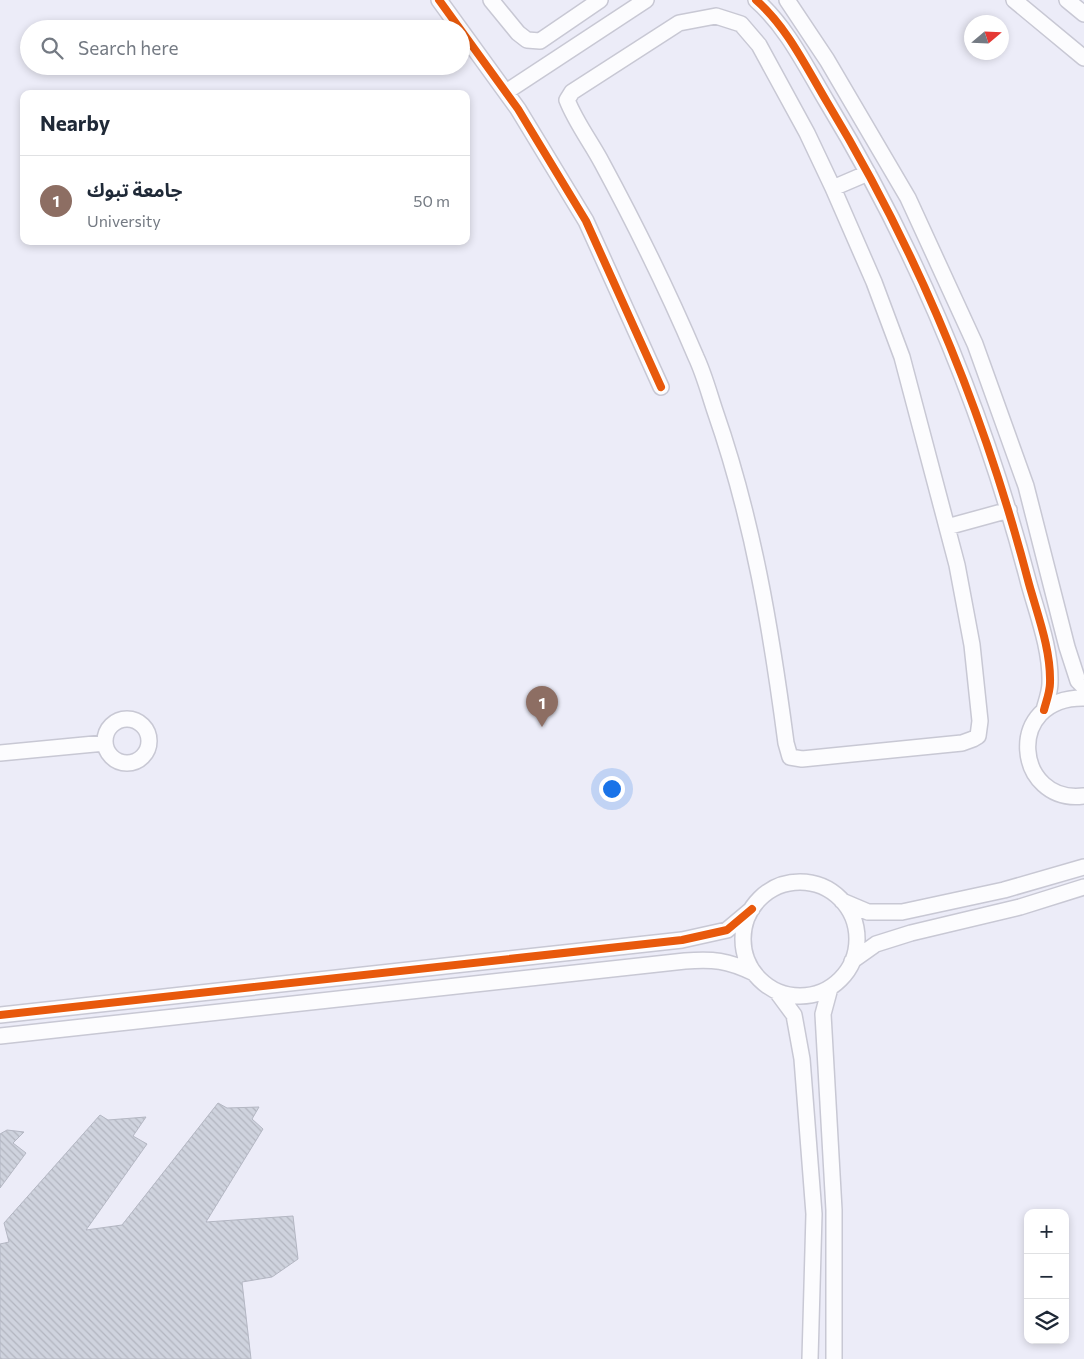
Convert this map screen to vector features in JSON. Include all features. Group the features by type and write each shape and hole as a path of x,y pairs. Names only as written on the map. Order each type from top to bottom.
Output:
{"street":[{"path":"439,0 454,20"},
{"path":"491,0 518,33 527,40 540,41 600,0"},
{"path":"506,92 646,0"},
{"path":"756,0 778,21 856,149 909,250 958,362 1009,510 1047,651 1050,684 1044,710"},
{"path":"788,0 827,60 908,198 975,344 1026,486 1067,647 1078,681 1084,687"},
{"path":"1014,0 1084,58"},
{"path":"1067,0 1084,14"},
{"path":"716,16 733,21 741,24 759,45 807,133 833,188 874,282 902,357 956,565 972,645 980,721 978,736 973,740 962,743 802,759 790,757 786,743 774,654 754,546 727,444 697,359 657,269 602,162 567,100 572,92 679,23 716,16"},
{"path":"470,43 506,92 586,221 662,386"},
{"path":"833,188 868,173"},
{"path":"947,527 1009,510"},
{"path":"1084,698 1070,698 1056,702 1044,710 1033,723 1028,739 1028,756 1033,772 1044,785 1058,794 1075,797 1084,796"},
{"path":"0,752 105,743"},
{"path":"842,902 868,912 902,912 1004,890 1084,867"},
{"path":"0,1015 682,940 727,930 752,909 763,896 778,886 795,882 812,884 829,890 842,902 851,915 856,930 856,946 852,961 843,976 830,988 813,995 795,996 777,992 764,984 754,973 746,958 743,941 745,924 752,909"},
{"path":"852,961 876,944 911,933 1020,907 1084,887"},
{"path":"0,1036 685,961 712,959 739,966 754,973"},
{"path":"830,988 823,1014 834,1210 834,1359"},
{"path":"777,992 794,1015 802,1059 814,1214 810,1359"}],"building":[{"path":"218,1103 227,1108 259,1107 252,1119 263,1129 206,1222 293,1216 298,1259 272,1277 242,1282 251,1359 0,1359 0,1244 9,1242 4,1223 100,1115 108,1120 146,1117 133,1136 147,1144 86,1230 122,1225"},
{"path":"7,1130 24,1132 13,1143 26,1153 0,1188 0,1134"}],"cycle path":[{"path":"439,0 453,20"},
{"path":"756,0 787,35 860,159 891,217 946,336 992,458 1043,633 1050,671 1049,693 1044,710"},
{"path":"470,43 518,109 586,221 661,387"},
{"path":"0,1015 682,940 727,930 752,909"}],"place":[{"name":"جامعة تبوك","path":"542,727"}]}
